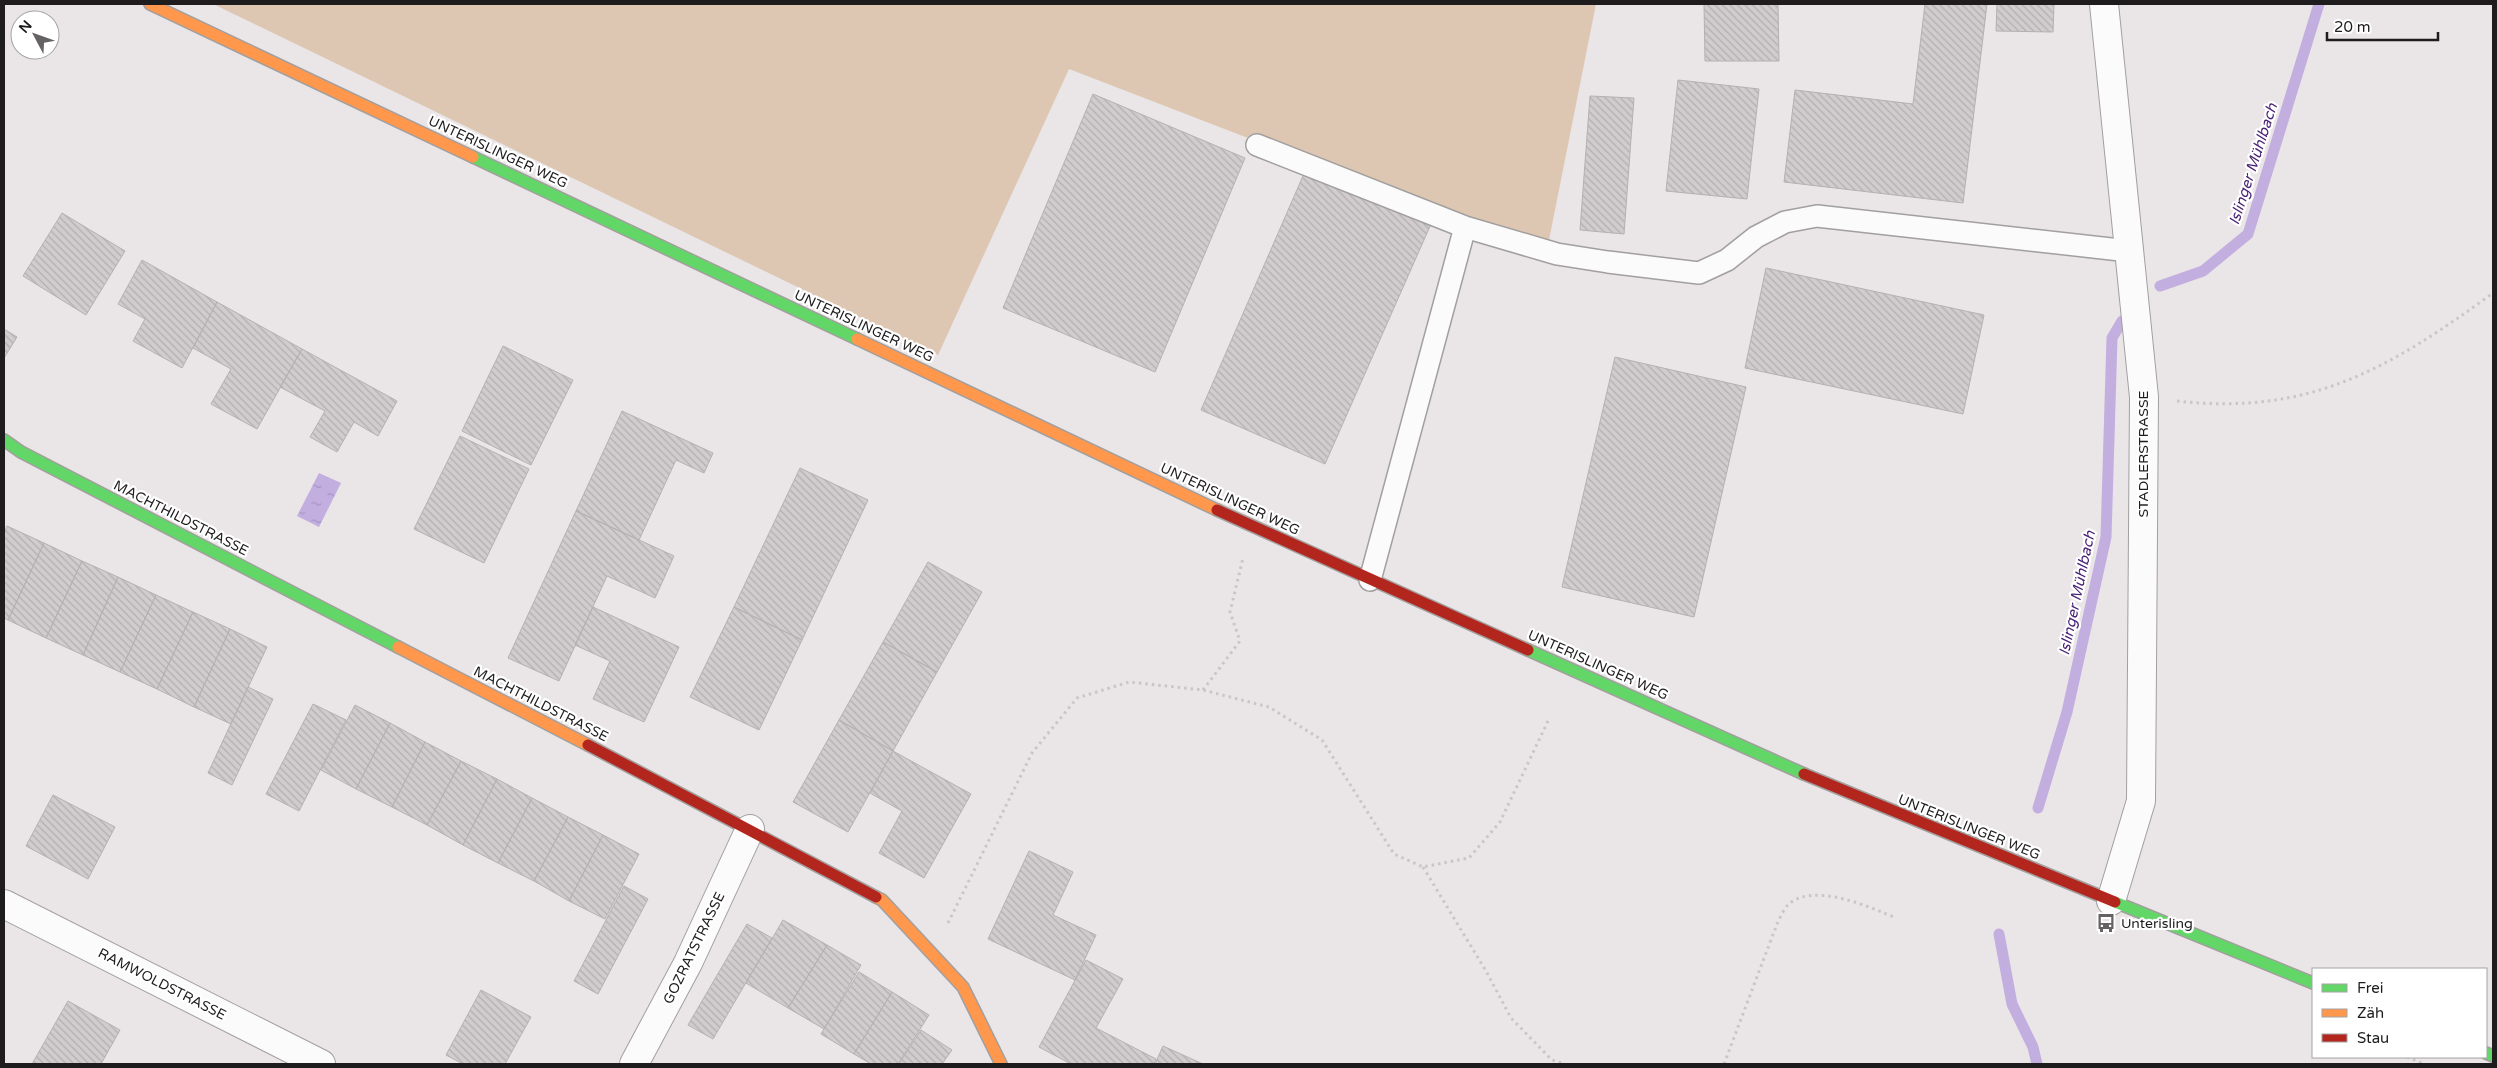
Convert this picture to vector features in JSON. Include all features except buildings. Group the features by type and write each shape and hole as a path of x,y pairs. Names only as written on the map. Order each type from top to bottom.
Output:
{"street":[{"name":"UNTERISLINGER WEG","path":"150,4 1251,526 1370,580 1822,782 2312,983"},
{"name":"STADLERSTRASSE","path":"2104,4 2144,397 2141,801 2111,901"},
{"name":"MACHTHILDSTRASSE","path":"4,440 30,457 750,829 882,900 963,986 1002,1064"},
{"name":"GOZRATSTRASSE","path":"634,1064 688,963 750,829"},
{"name":"RAMWOLDSTRASSE","path":"4,904 321,1064"}],"lane":[{"path":"1257,145 1465,227 1557,254 1699,273 1727,260 1756,237 1785,222 1817,216 2130,251"},
{"path":"1370,580 1465,227"}],"path":[{"path":"2144,397 2213,405 2258,403 2304,396 2350,380 2424,342 2493,293"},
{"path":"1202,690 1240,641 1230,612 1251,526"},
{"path":"932,954 1032,753 1077,698 1129,682 1202,690 1268,707 1322,740 1394,854 1423,867 1486,971 1511,1018 1552,1060 1565,1064"},
{"path":"1423,867 1469,858 1500,822 1548,721"},
{"path":"1724,1064 1777,924 1789,904 1809,895 1854,901 1896,918"},
{"path":"2409,1058 2424,1064"}],"shaded area":[{"path":"213,4 1596,4 1548,245 1297,157 1069,69 938,355"}],"water":[{"path":"319,473 341,483 319,527 297,516"}],"waterway":[{"name":"Islinger Mühlbach","path":"2160,286 2203,271 2248,234 2319,4"},
{"name":"Islinger Mühlbach","path":"2038,808 2067,712 2106,537 2112,338 2122,321"},
{"name":"Islinger Mühlbach","path":"1999,934 2012,1004 2033,1047 2037,1064"}],"traffic: fast":[{"path":"473,157 857,339"},
{"path":"4,440 21,452 398,647"},
{"path":"1528,650 1804,774"},
{"path":"2115,902 2312,983"},
{"path":"2487,1053 2493,1056"}],"traffic: slow":[{"path":"150,4 473,157"},
{"path":"857,339 1217,510"},
{"path":"398,647 588,745"},
{"path":"876,897 882,900 963,987 1001,1064"}],"traffic: jam":[{"path":"1217,510 1528,650"},
{"path":"588,745 876,897"},
{"path":"1804,774 2115,902"}],"place":[{"name":"Unterisling","path":"2106,923"}]}
